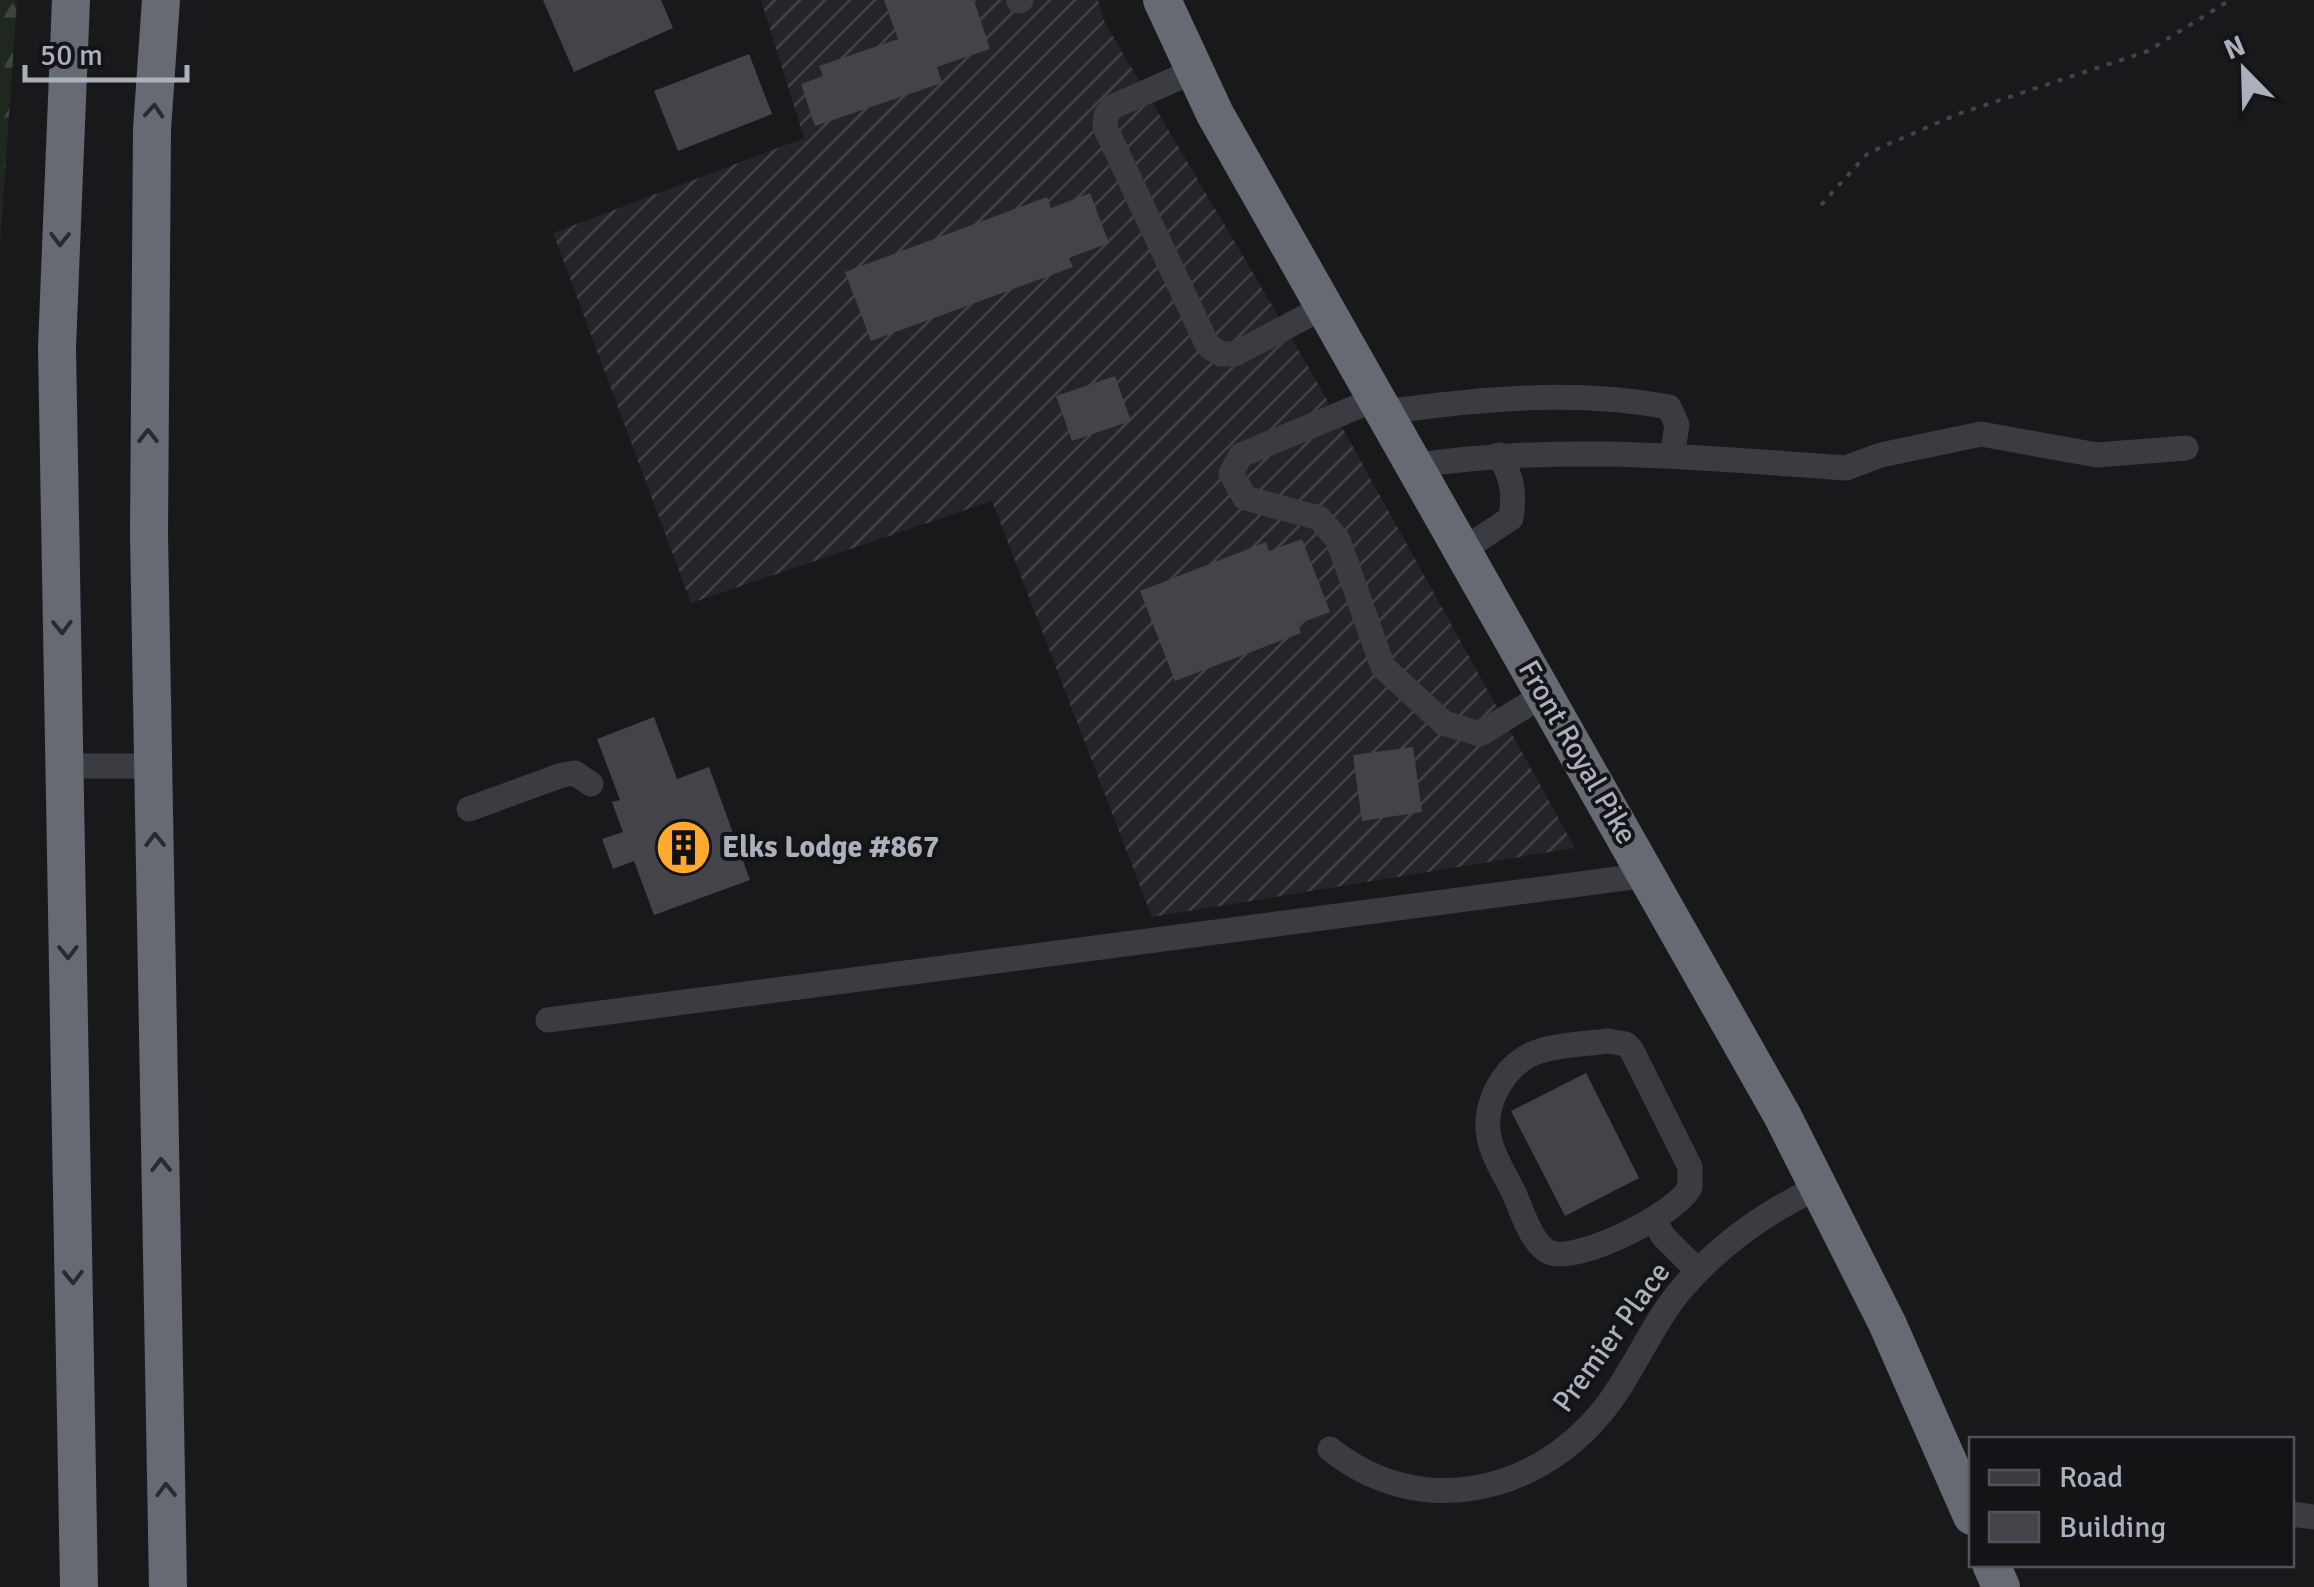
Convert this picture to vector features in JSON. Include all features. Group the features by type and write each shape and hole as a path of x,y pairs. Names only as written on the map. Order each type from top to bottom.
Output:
{"highway":[{"path":"71,0 58,348 79,1587"},
{"path":"161,0 148,330 168,1587"},
{"name":"Front Royal Pike","path":"1162,0 1194,70 1324,307 1648,875 1820,1186 1887,1323 1969,1508"}],"street":[{"path":"1194,70 1112,107 1106,115 1105,127 1208,346 1221,354 1235,354 1324,307"},
{"path":"1545,694 1480,734 1444,723 1383,666 1338,540 1319,518 1245,498 1230,473 1241,456 1380,405 1456,402 1623,398 1669,407 1677,425 1672,456"},
{"path":"1414,466 1498,454 1589,451 1846,468 1881,455 1981,434 2097,455 2186,448"},
{"path":"1463,550 1511,518 1510,474 1498,454"},
{"path":"64,766 154,766"},
{"path":"469,809 562,775 575,773 591,784"},
{"path":"548,1020 1648,875"},
{"path":"1608,1041 1626,1044 1632,1051 1692,1176 1686,1195 1654,1219 1576,1254 1559,1255 1541,1246 1495,1156 1488,1131 1497,1090 1520,1060 1540,1051 1608,1041"},
{"name":"Premier Place","path":"1330,1449 1381,1480 1441,1493 1502,1483 1533,1470 1577,1440 1602,1412 1661,1317 1698,1271 1749,1225 1820,1186"},
{"path":"1654,1219 1663,1236 1698,1271"}],"path":[{"path":"1821,205 1868,154 1958,114 2148,51 2230,0"}],"shaded area":[{"path":"761,0 1098,0 1104,21 1312,373 1575,848 1152,917 992,501 691,603 553,233 804,138"}],"green space":[{"path":"0,0 17,0 0,243"}],"building":[{"path":"543,0 661,0 673,28 574,72"},
{"path":"884,0 974,0 990,49 937,67 942,83 815,126 801,84 823,76 819,66 898,39"},
{"path":"749,54 772,114 678,151 654,91"},
{"path":"1090,193 1109,243 1069,258 1073,267 871,341 845,272 1047,197 1051,208"},
{"path":"1115,376 1131,421 1072,441 1056,396"},
{"path":"1302,539 1330,612 1298,624 1301,633 1175,681 1140,591 1266,542 1269,551"},
{"name":"Elks Lodge #867","path":"654,717 677,779 709,767 750,880 654,915 634,861 613,869 602,839 623,832 612,802 620,800 597,739"},
{"path":"1413,747 1422,812 1362,821 1353,755"},
{"path":"1586,1073 1639,1178 1565,1216 1511,1111"}],"place":[{"name":"Elks Lodge #867","path":"683,847"}]}
